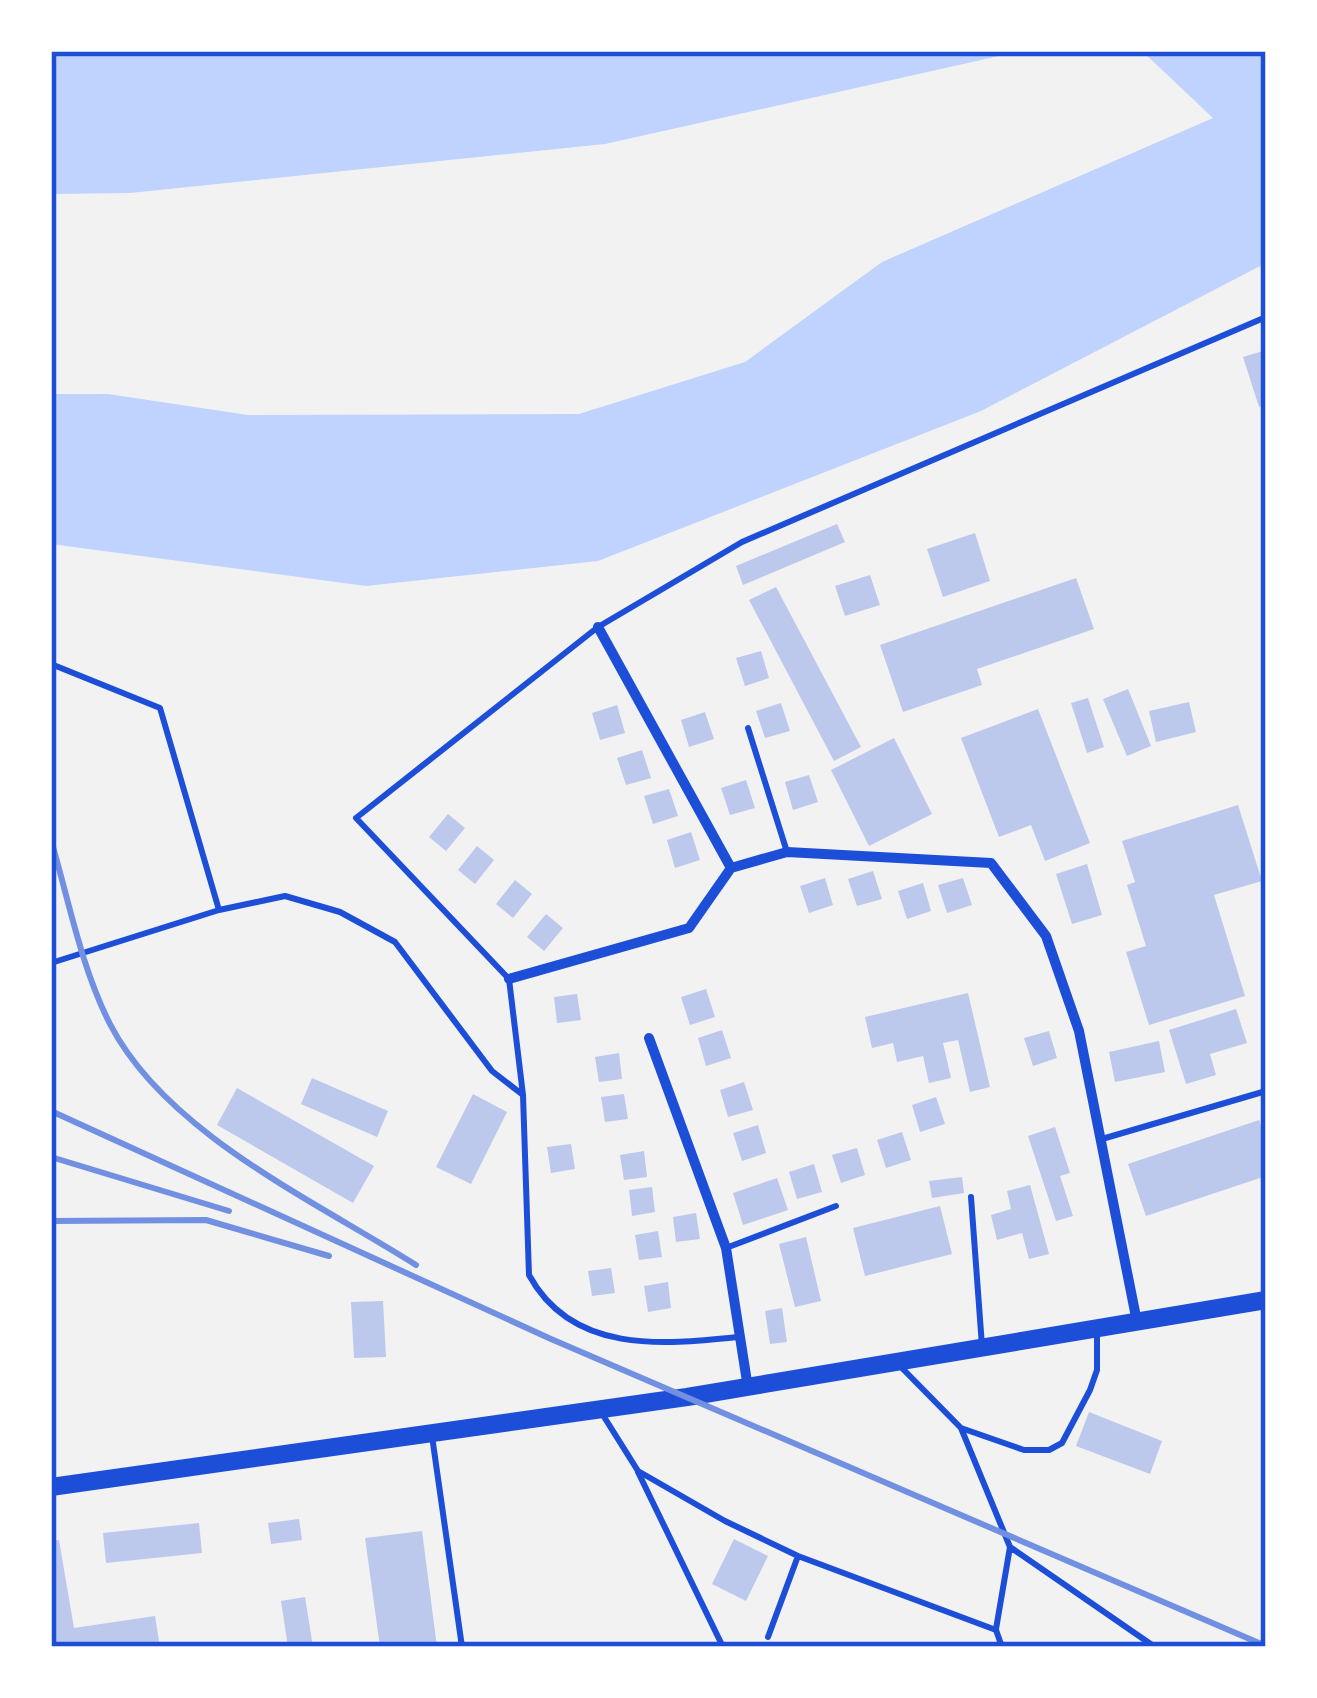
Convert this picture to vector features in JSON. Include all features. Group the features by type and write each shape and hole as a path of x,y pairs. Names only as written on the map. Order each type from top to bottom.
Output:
{"main road":[{"path":"51,1487 748,1388 1266,1300"}],"street":[{"path":"598,627 731,868"},
{"path":"509,979 689,928 731,868 787,852 991,863 1046,936 1079,1031 1137,1322"},
{"path":"649,1038 726,1248 748,1388"}],"lane":[{"path":"738,1337 626,1343 542,1299 529,1275 523,1095 509,979 356,818 598,627 742,542 1266,317"},
{"path":"51,664 160,708 219,910"},
{"path":"748,728 787,852"},
{"path":"51,963 219,910 285,896 340,912 395,943 492,1071 523,1095"},
{"path":"1101,1139 1264,1091 1266,1102"},
{"path":"971,1197 982,1350"},
{"path":"726,1248 836,1206"},
{"path":"961,1428 1024,1450 1049,1450 1062,1443 1096,1370 1096,1332"},
{"path":"897,1364 961,1428 1010,1547 996,1630 1002,1647"},
{"path":"599,1409 638,1471 723,1647"},
{"path":"432,1433 462,1647"},
{"path":"638,1471 798,1556 996,1630"},
{"path":"1010,1547 1155,1647"},
{"path":"769,1636 798,1556"}],"water":[{"path":"51,51 1021,51 605,144 130,193 51,194"},
{"path":"1142,51 1266,54 1266,263 981,411 598,561 366,586 51,544 51,394 108,394 248,415 579,414 745,362 882,262 1213,118"}],"building":[{"path":"1266,350 1266,404 1259,407 1243,357"},
{"path":"837,524 845,542 743,585 736,566"},
{"path":"975,533 990,581 943,597 927,549"},
{"path":"870,575 880,605 845,616 835,586"},
{"path":"1076,578 1094,629 977,669 982,685 903,712 880,645"},
{"path":"776,587 861,747 834,761 749,600"},
{"path":"761,651 769,678 745,686 736,658"},
{"path":"1128,689 1151,746 1127,756 1103,699"},
{"path":"1088,698 1104,747 1087,753 1071,703"},
{"path":"1189,702 1196,732 1156,742 1149,711"},
{"path":"781,703 790,731 765,738 756,711"},
{"path":"617,705 625,733 600,740 592,713"},
{"path":"1038,709 1090,843 1045,861 1031,825 999,837 961,738"},
{"path":"705,712 714,739 689,747 681,720"},
{"path":"894,738 932,814 869,846 831,770"},
{"path":"642,750 651,778 626,785 617,758"},
{"path":"809,775 818,802 793,810 785,782"},
{"path":"746,780 755,808 730,815 721,788"},
{"path":"669,789 678,816 653,824 644,796"},
{"path":"1238,805 1262,881 1214,895 1245,996 1149,1025 1126,952 1146,946 1127,885 1135,882 1122,841"},
{"path":"448,814 465,828 446,851 429,837"},
{"path":"691,832 700,860 675,868 667,840"},
{"path":"477,846 494,860 475,884 458,870"},
{"path":"1087,864 1102,915 1072,924 1056,874"},
{"path":"873,871 882,899 857,906 848,879"},
{"path":"825,878 833,905 809,913 800,886"},
{"path":"963,878 972,905 947,913 938,885"},
{"path":"515,880 532,894 513,918 496,904"},
{"path":"923,883 931,911 907,919 898,891"},
{"path":"546,914 563,928 544,951 527,937"},
{"path":"706,989 715,1017 690,1025 681,997"},
{"path":"968,993 990,1087 970,1092 958,1040 943,1043 951,1078 929,1083 923,1056 897,1062 893,1043 872,1048 865,1017"},
{"path":"577,994 581,1020 557,1023 554,997"},
{"path":"1236,1009 1247,1043 1210,1054 1216,1075 1186,1084 1169,1030"},
{"path":"722,1030 731,1058 706,1066 698,1038"},
{"path":"1049,1031 1057,1058 1033,1066 1024,1038"},
{"path":"1159,1041 1165,1072 1115,1082 1109,1052"},
{"path":"619,1053 622,1079 599,1082 595,1057"},
{"path":"312,1078 388,1111 377,1137 301,1104"},
{"path":"744,1082 753,1110 728,1117 720,1090"},
{"path":"237,1088 374,1166 353,1203 217,1125"},
{"path":"473,1094 507,1112 471,1184 436,1167"},
{"path":"624,1094 628,1119 605,1122 601,1097"},
{"path":"936,1097 945,1124 920,1132 912,1105"},
{"path":"1259,1120 1266,1141 1266,1176 1146,1216 1128,1164"},
{"path":"758,1125 766,1153 742,1161 733,1133"},
{"path":"1055,1127 1070,1173 1060,1176 1073,1216 1056,1221 1028,1136"},
{"path":"902,1132 911,1160 886,1168 877,1140"},
{"path":"571,1144 575,1169 551,1173 547,1147"},
{"path":"857,1148 865,1175 841,1183 832,1155"},
{"path":"644,1151 647,1177 624,1180 620,1155"},
{"path":"814,1164 822,1192 797,1199 789,1172"},
{"path":"962,1177 964,1193 932,1198 929,1181"},
{"path":"777,1178 788,1210 743,1225 733,1193"},
{"path":"1030,1185 1049,1254 1029,1259 1022,1233 997,1240 991,1215 1011,1209 1007,1191"},
{"path":"652,1187 655,1212 632,1216 629,1190"},
{"path":"940,1206 952,1254 865,1276 853,1228"},
{"path":"696,1213 700,1239 676,1242 673,1217"},
{"path":"658,1231 662,1257 639,1260 635,1235"},
{"path":"806,1237 821,1301 795,1307 779,1244"},
{"path":"611,1268 615,1293 592,1296 588,1271"},
{"path":"668,1282 671,1308 648,1312 644,1286"},
{"path":"383,1301 386,1357 354,1358 351,1302"},
{"path":"782,1308 787,1342 770,1344 765,1311"},
{"path":"1089,1412 1162,1441 1150,1474 1076,1446"},
{"path":"299,1519 302,1540 271,1544 268,1523"},
{"path":"199,1523 202,1553 106,1563 103,1533"},
{"path":"422,1531 437,1647 380,1647 365,1538"},
{"path":"734,1539 768,1556 746,1601 712,1584"},
{"path":"59,1540 74,1628 155,1616 160,1647 51,1647 51,1541"},
{"path":"305,1597 313,1647 288,1647 281,1601"}],"railway":[{"path":"51,840 91,980 110,1024 135,1063 167,1099 246,1161 416,1265"},
{"path":"51,1111 551,1339 1266,1646"},
{"path":"51,1157 229,1211"},
{"path":"51,1221 206,1220 329,1256"}]}
